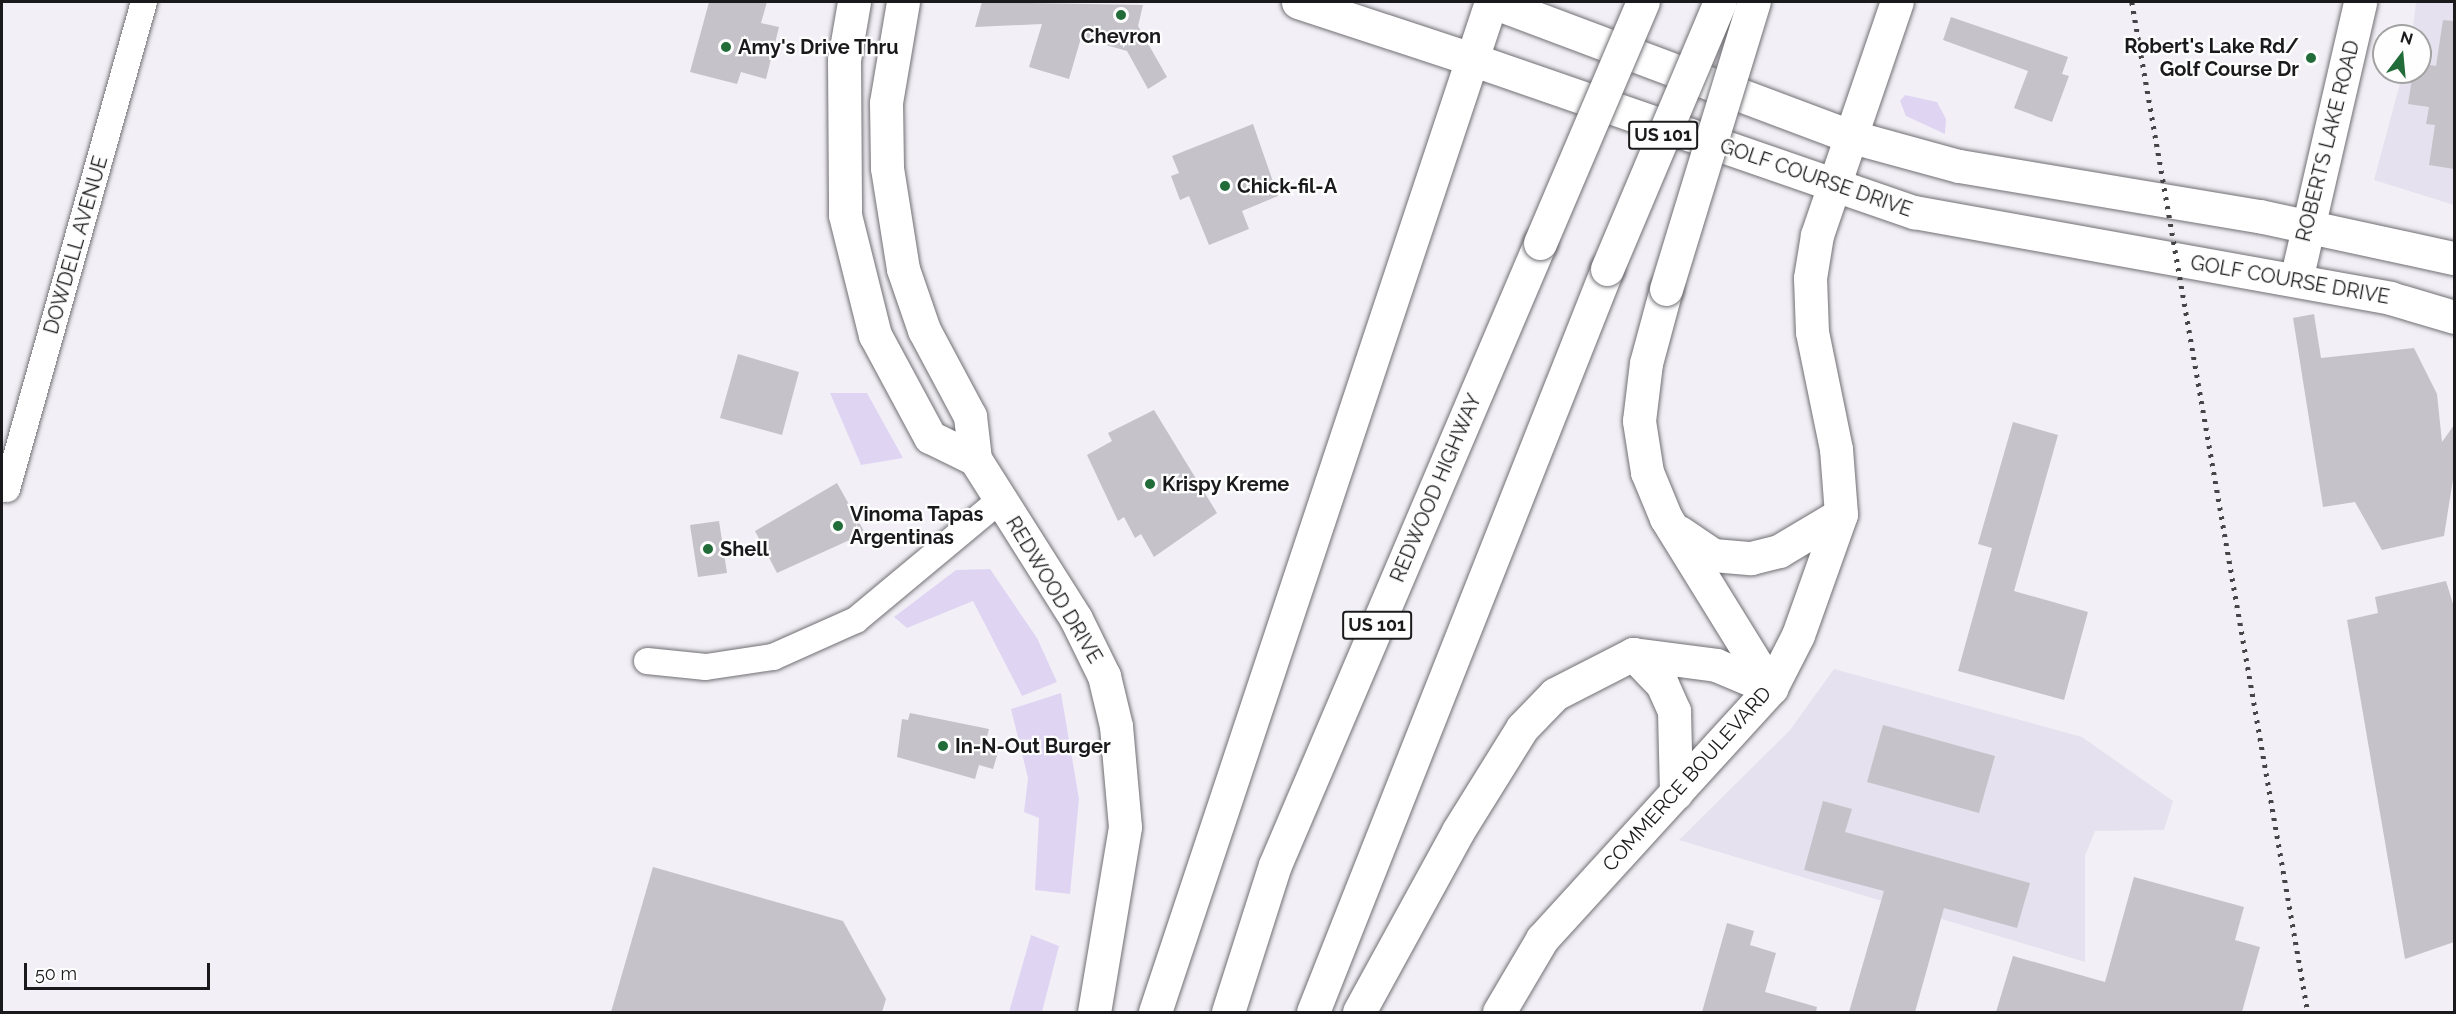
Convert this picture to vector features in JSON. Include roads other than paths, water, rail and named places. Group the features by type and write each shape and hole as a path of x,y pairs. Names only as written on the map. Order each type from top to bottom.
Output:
{"main road":[{"path":"854,2 844,60 845,215 875,335 930,437 975,459"},
{"name":"REDWOOD DRIVE","path":"903,2 886,103 891,206 903,269 924,330 970,416 975,459 1080,628 1104,676 1116,726 1125,827 1094,1012"},
{"name":"GOLF COURSE DRIVE","path":"1298,2 1471,59 1833,187 1914,212 2296,280 2454,316"},
{"path":"1155,1012 1471,59 1492,2 1849,136 1959,166 2305,227 2454,258"},
{"name":"REDWOOD HIGHWAY","path":"1228,1012 1275,865 1643,2"},
{"name":"US 101","path":"1314,1012 1607,269 1720,2"},
{"path":"1754,2 1666,289 1646,363 1639,421 1647,472 1675,530 1771,688"},
{"name":"COMMERCE BOULEVARD","path":"1499,1012 1542,939 1771,688 1798,635 1841,514 1836,449 1812,332 1810,278 1833,187 1849,136 1897,2"},
{"name":"ROBERTS LAKE ROAD","path":"2296,280 2305,227 2360,2"},
{"path":"1675,530 1713,555 1751,558 1779,552 1841,514"},
{"path":"1359,1012 1458,831 1522,728 1555,694 1633,654 1716,665 1771,688"},
{"path":"1633,654 1662,684 1674,711 1676,793"}],"street":[{"name":"DOWDELL AVENUE","path":"7,489 144,2"},
{"path":"647,661 706,667 773,657 856,620 1000,500"}],"railway":[{"path":"2132,2 2308,1012"}],"place":[{"name":"Chevron","path":"1121,15"},
{"name":"Amy's Drive Thru","path":"726,47"},
{"name":"Robert's Lake Rd/ Golf Course Dr","path":"2311,58"},
{"name":"Chick-fil-A","path":"1225,186"},
{"name":"Krispy Kreme","path":"1150,484"},
{"name":"Vinoma Tapas Argentinas","path":"838,526"},
{"name":"Shell","path":"708,549"},
{"name":"In-N-Out Burger","path":"943,746"}]}
